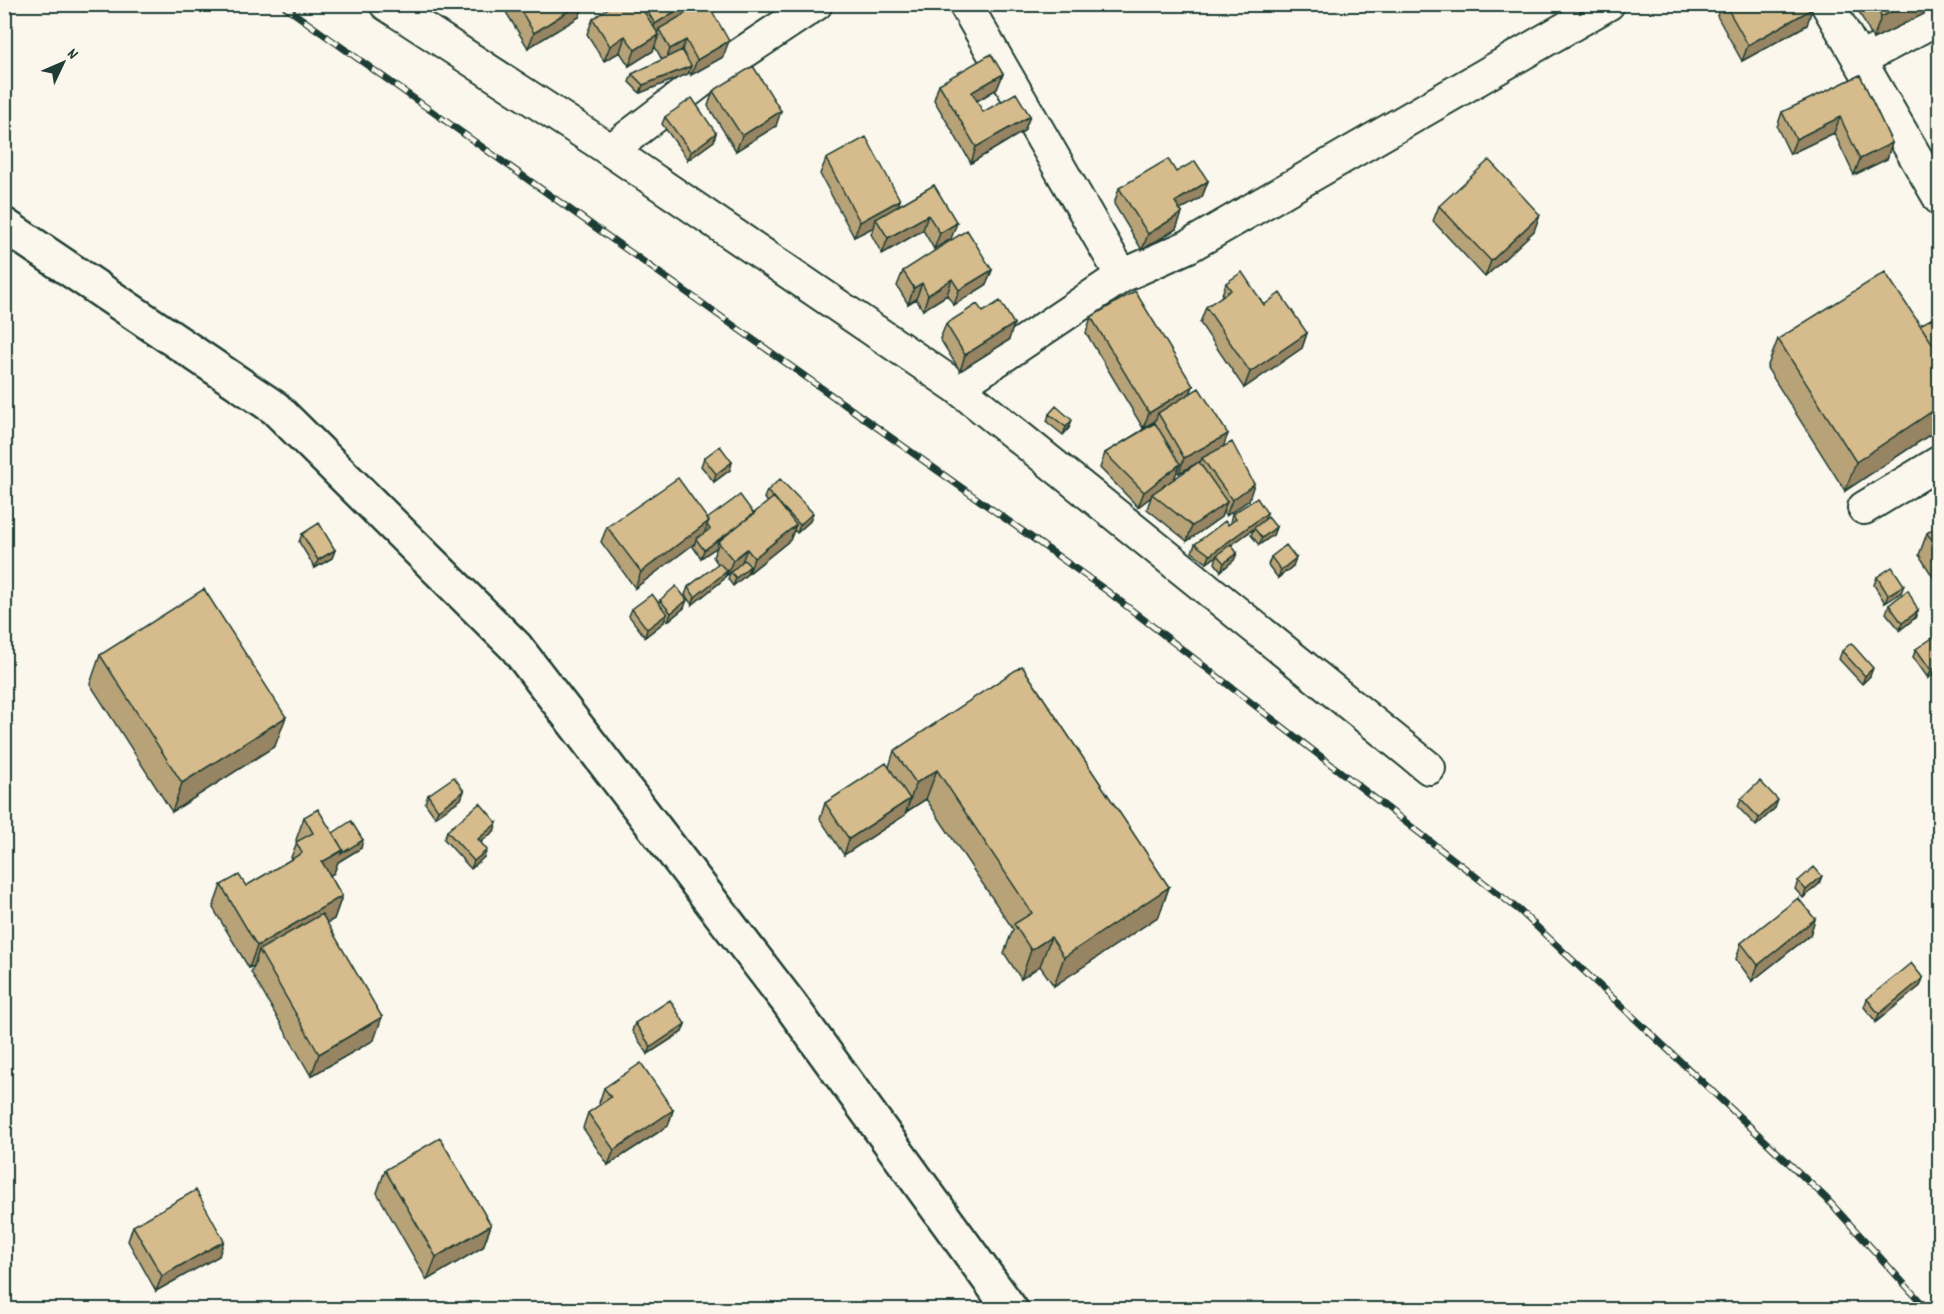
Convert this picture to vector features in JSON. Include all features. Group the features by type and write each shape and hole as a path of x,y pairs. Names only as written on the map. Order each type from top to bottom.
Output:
{"street":[{"path":"386,4 611,150 957,387 1429,768"},
{"path":"611,150 705,78 816,4"},
{"path":"965,4 1122,276"},
{"path":"957,387 1122,276 1189,246 1570,14 1608,4"},
{"path":"1827,4 1940,199"},
{"path":"1859,60 1940,16"},
{"path":"4,225 275,408 516,647 789,1003 1011,1310"},
{"path":"1864,508 1940,462"}],"building":[{"path":"517,4 579,4 534,33"},
{"path":"614,4 639,4 659,35 635,50 625,36 610,46 593,19"},
{"path":"643,4 687,4 655,24"},
{"path":"701,4 708,4 729,41 697,60 686,40 670,49 659,29"},
{"path":"1725,4 1810,4 1812,9 1748,45"},
{"path":"1875,4 1906,4 1881,17"},
{"path":"682,50 691,66 643,85 632,74"},
{"path":"991,54 1003,74 972,92 983,112 1016,93 1030,116 976,147 939,84"},
{"path":"753,66 781,111 742,136 713,91"},
{"path":"1860,75 1892,143 1860,159 1840,117 1796,139 1782,112"},
{"path":"692,98 716,133 691,152 665,117"},
{"path":"866,137 900,200 860,222 826,159"},
{"path":"1168,159 1176,172 1195,161 1208,181 1175,202 1182,213 1148,234 1119,188"},
{"path":"1489,160 1540,215 1491,261 1439,206"},
{"path":"934,185 957,223 940,233 928,215 888,238 876,219"},
{"path":"967,230 992,270 959,290 952,279 928,295 922,283 914,288 903,271"},
{"path":"1242,272 1264,305 1280,293 1307,333 1250,372 1206,307 1231,290 1226,283"},
{"path":"1885,272 1940,355 1940,406 1856,462 1778,339"},
{"path":"1135,291 1193,386 1149,413 1091,317"},
{"path":"1000,301 1014,324 965,355 946,324 977,304 983,312"},
{"path":"1940,314 1940,355 1920,325"},
{"path":"1199,388 1228,434 1184,458 1158,413"},
{"path":"1056,406 1072,420 1066,427 1049,414"},
{"path":"1155,423 1180,464 1144,492 1105,453"},
{"path":"1232,442 1254,484 1232,500 1202,458"},
{"path":"720,446 732,462 716,474 704,458"},
{"path":"1199,462 1227,502 1192,526 1152,494"},
{"path":"678,478 709,521 641,572 607,527"},
{"path":"780,479 813,513 800,525 767,491"},
{"path":"740,495 754,514 704,550 696,539 710,529 707,519"},
{"path":"774,497 796,525 754,558 747,549 733,560 718,542"},
{"path":"1257,498 1267,513 1210,555 1195,544 1225,521 1228,525 1236,519 1232,514"},
{"path":"1268,517 1276,527 1262,538 1254,528"},
{"path":"319,523 335,550 318,560 302,534"},
{"path":"1940,525 1940,552 1927,533"},
{"path":"1231,544 1237,553 1224,563 1217,555"},
{"path":"1286,545 1296,558 1281,570 1271,557"},
{"path":"744,560 750,566 736,578 731,572"},
{"path":"719,563 727,571 695,597 688,587"},
{"path":"1892,567 1904,585 1888,595 1877,577"},
{"path":"676,586 687,600 671,613 660,600"},
{"path":"204,589 286,717 182,783 100,655"},
{"path":"1908,590 1918,611 1902,623 1889,605"},
{"path":"652,594 667,614 647,629 632,609"},
{"path":"1934,637 1940,645 1940,664 1931,670 1916,649"},
{"path":"1851,643 1873,668 1865,676 1842,651"},
{"path":"1022,666 1169,887 1064,957 1051,937 1031,950 1014,924 1032,913 937,770 916,783 894,751"},
{"path":"886,763 910,799 849,839 825,803"},
{"path":"454,777 464,791 438,810 428,795"},
{"path":"1760,781 1778,800 1759,818 1741,799"},
{"path":"480,803 497,823 478,839 487,850 474,861 447,831"},
{"path":"318,809 343,850 322,862 342,896 257,946 221,885 239,875 246,886 302,853 296,842 313,833 304,817"},
{"path":"351,821 363,840 341,854 343,850 333,833"},
{"path":"1814,867 1822,876 1806,890 1798,881"},
{"path":"1798,898 1815,919 1758,965 1741,943"},
{"path":"322,914 382,1017 319,1054 259,950"},
{"path":"1911,963 1923,978 1879,1014 1867,999"},
{"path":"670,1000 685,1024 651,1047 635,1023"},
{"path":"641,1063 673,1110 614,1150 588,1113 611,1097 604,1088"},
{"path":"440,1138 491,1225 436,1257 385,1170"},
{"path":"196,1190 224,1241 162,1276 133,1226"}],"railway":[{"path":"281,4 1107,591 1519,910 1826,1198 1928,1310"}]}
